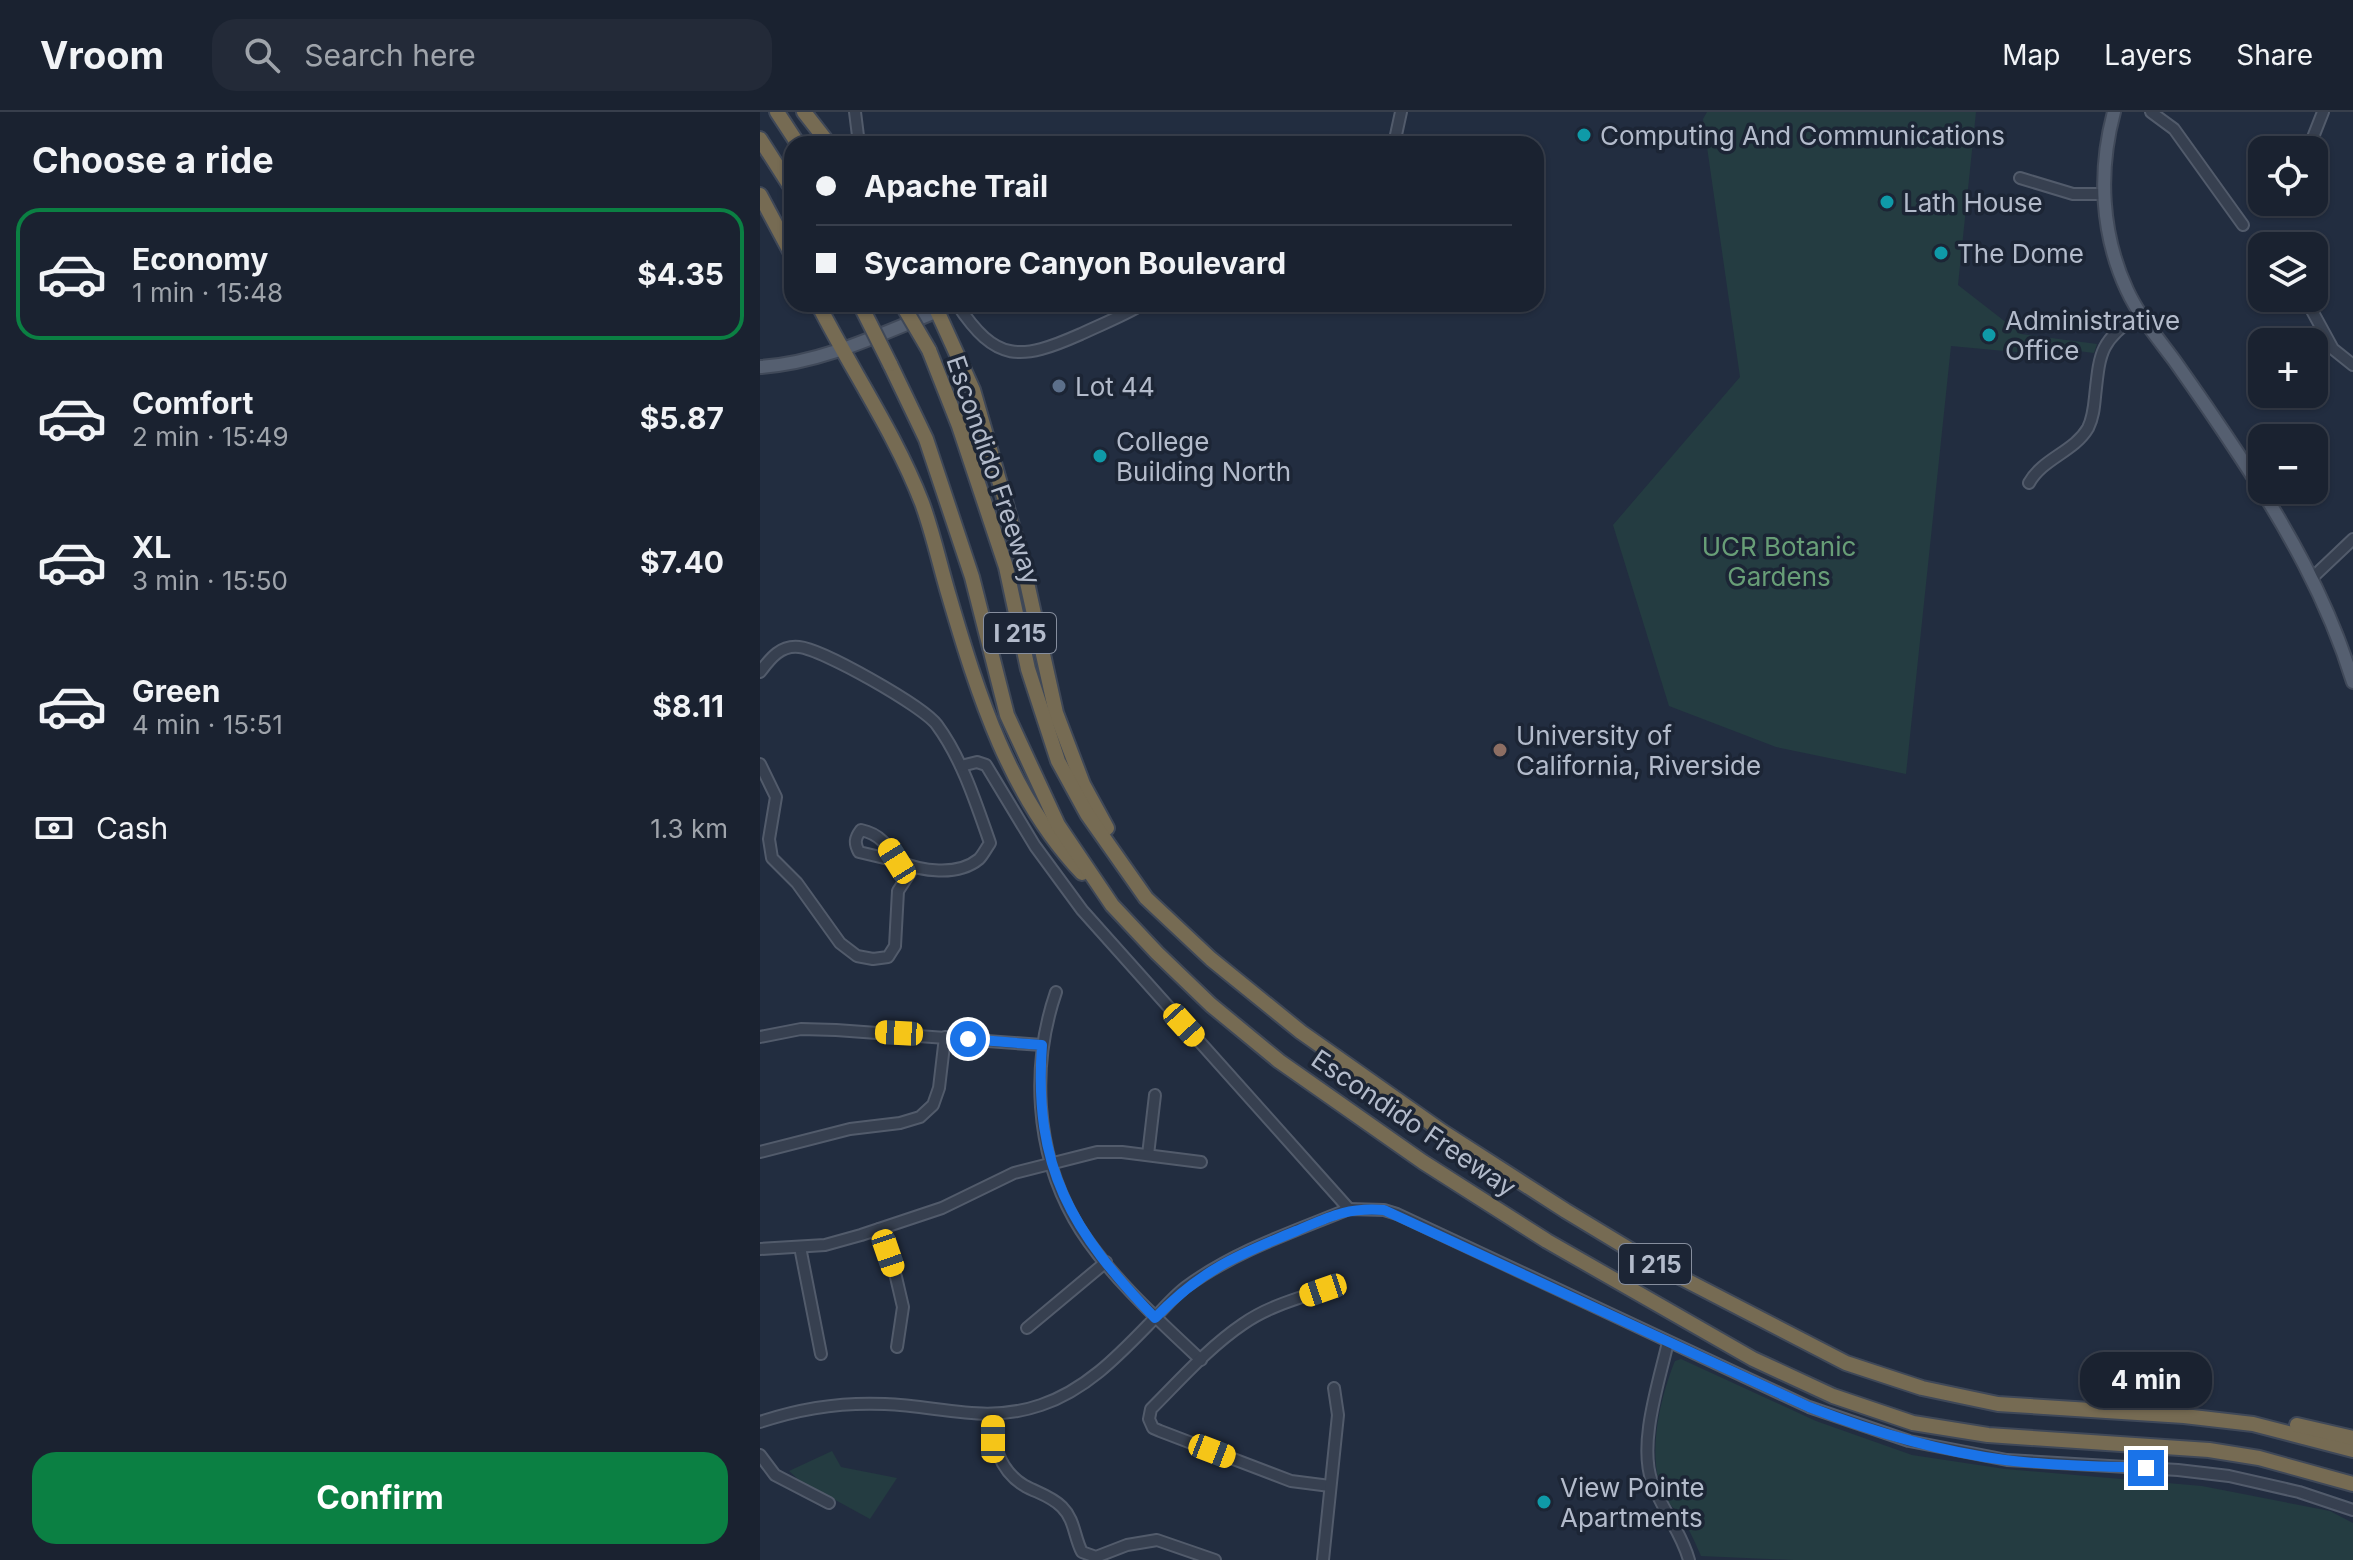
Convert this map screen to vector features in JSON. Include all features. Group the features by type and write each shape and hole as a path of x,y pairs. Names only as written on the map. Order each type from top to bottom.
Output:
{"highway":[{"path":"777,112 793,136"},
{"path":"804,112 823,136"},
{"path":"760,139 784,176"},
{"path":"760,195 784,240"},
{"path":"822,312 902,455 922,505 983,705 1007,758 1039,818 1065,855 1112,905"},
{"name":"Escondido Freeway","path":"864,312 926,439 972,577 1007,715 1058,825 1112,905 1211,1005 1279,1061 1423,1162 1616,1282 1753,1359 1833,1396 1913,1423 1988,1435 2209,1450 2259,1458 2353,1484"},
{"name":"Escondido Freeway","path":"907,312 929,350 959,426 1006,567 1032,682 1058,761 1087,814 1146,898 1211,959 1301,1032 1443,1132 1647,1260 1846,1363 1922,1388 1998,1404 2184,1416 2253,1424 2353,1450"},
{"path":"938,312 973,390 1022,560 1046,674 1071,756 1083,784 1146,898"},
{"path":"2253,1424 2294,1424 2353,1438"}],"main road":[{"path":"2114,112 2105,154 2103,194 2119,271 2139,314 2240,456 2312,578 2344,652 2353,682"},
{"path":"760,367 799,361 841,349 925,312"}],"street":[{"path":"855,112 858,136"},
{"path":"1396,136 1401,112"},
{"path":"2151,112 2174,129 2243,225"},
{"path":"2314,136 2323,112"},
{"path":"2020,178 2066,192 2103,194"},
{"path":"962,312 973,329 989,343 1010,351 1031,352 1062,342 1126,312"},
{"path":"2313,312 2333,349 2353,365"},
{"path":"2029,483 2045,463 2086,431 2092,417 2099,359 2104,345 2117,330 2139,314"},
{"path":"2312,578 2353,539"},
{"path":"760,672 777,651 797,646 814,650 916,707 935,723 961,766 990,843 980,858 957,869 913,868 897,861"},
{"path":"961,766 977,762 986,765 1028,835 1078,905 1349,1209"},
{"path":"760,764 776,797 769,839 772,858 797,883 840,943 857,956 873,959 888,957 895,946 898,891 913,868"},
{"path":"1056,992 1042,1045 1040,1081 1050,1163 1075,1220 1106,1262 1155,1318 1201,1360"},
{"path":"760,1037 801,1029 1042,1045"},
{"path":"760,1152 850,1129 900,1123 920,1117 933,1105 939,1088 945,1037"},
{"path":"1148,1155 1155,1095"},
{"path":"760,1249 825,1245 942,1208 1014,1173 1097,1152 1201,1162"},
{"path":"760,1422 835,1403 887,1404 993,1415 1028,1409 1064,1396 1101,1370 1182,1290 1226,1260 1349,1209 1384,1210 1809,1407 1909,1441 2007,1460 2229,1476 2299,1492 2353,1510"},
{"path":"879,1229 903,1307 897,1347"},
{"path":"800,1247 821,1354"},
{"path":"1027,1328 1106,1262"},
{"path":"1323,1290 1276,1306 1245,1322 1218,1342 1151,1409 1149,1419 1153,1428 1291,1481 1330,1486"},
{"path":"1668,1342 1647,1451 1651,1478 1660,1503 1683,1539 1689,1560"},
{"path":"1323,1560 1338,1415 1334,1388"},
{"path":"993,1415 993,1439 1003,1465 1024,1485 1045,1494 1064,1509 1073,1522 1082,1552 1096,1557 1127,1545 1157,1540 1215,1560"},
{"path":"760,1455 775,1475 829,1503"}],"green space":[{"name":"UCR Botanic Gardens","path":"1707,112 1976,112 1958,285 2021,334 2097,344 2094,353 2047,347 2046,355 1951,346 1906,774 1776,747 1669,706 1613,525 1740,377 1703,119"},
{"path":"1681,1359 1816,1421 1912,1455 2005,1469 2202,1486 2330,1511 2353,1523 2353,1560 1794,1560 1701,1556 1687,1526 1665,1497 1656,1466 1657,1429 1664,1392 1675,1361"},
{"path":"832,1451 841,1467 897,1478 870,1519 799,1480 789,1471"}],"place":[{"name":"Computing And Communications","path":"1584,135"},
{"name":"Lath House","path":"1887,202"},
{"name":"The Dome","path":"1941,253"},
{"name":"Administrative Office","path":"1989,335"},
{"name":"Lot 44","path":"1059,386"},
{"name":"College Building North","path":"1100,456"},
{"name":"University of California, Riverside","path":"1500,750"},
{"name":"View Pointe Apartments","path":"1544,1502"}],"route":[{"path":"968,1039 1042,1045 1042,1108 1050,1163 1061,1192 1090,1241 1155,1318 1182,1290 1242,1252 1349,1209 1384,1210 1809,1407 1859,1425 1909,1441 2007,1460 2146,1468"}]}
